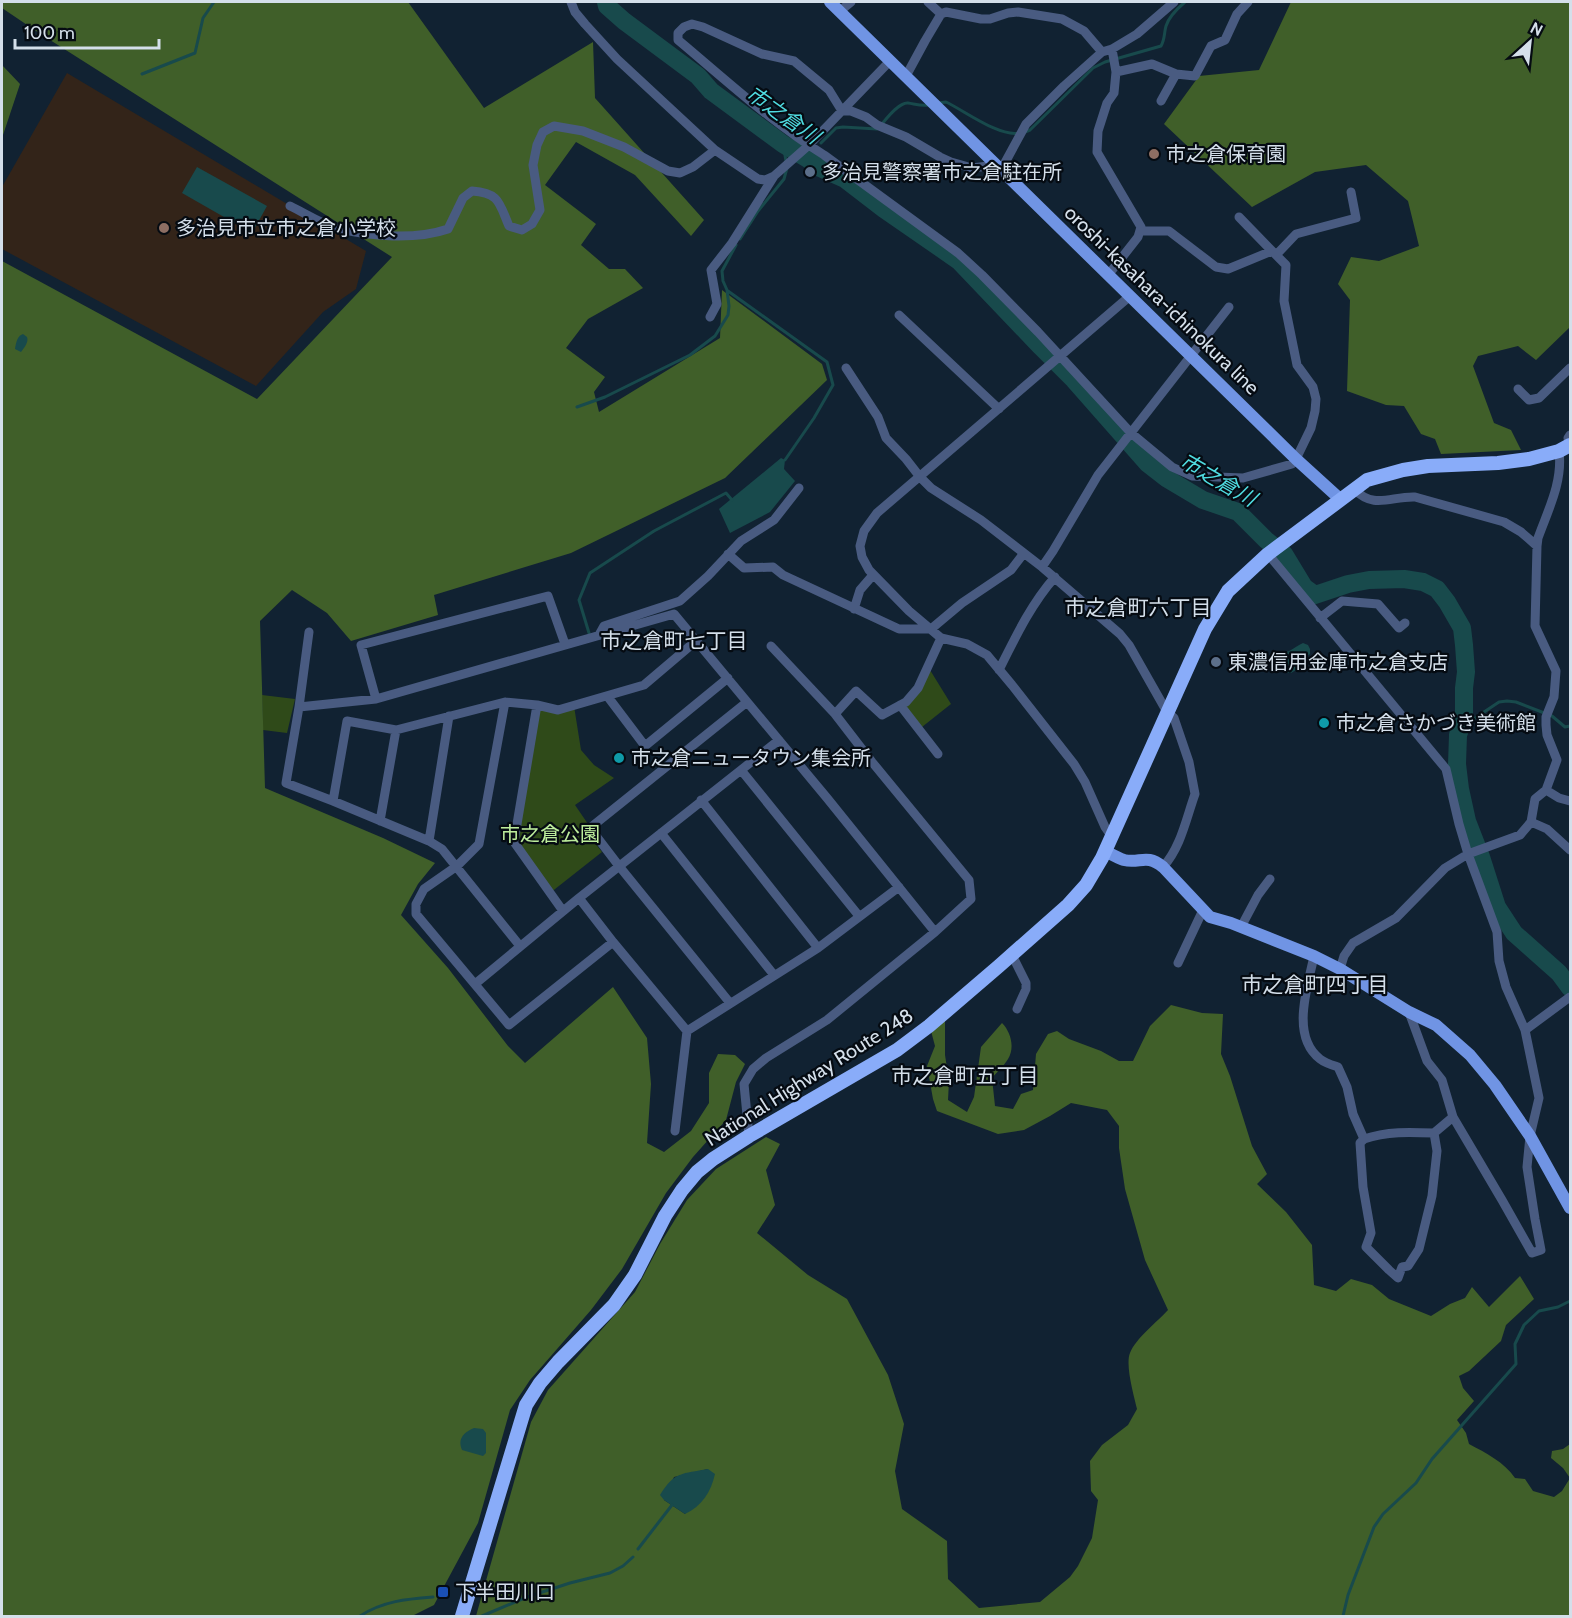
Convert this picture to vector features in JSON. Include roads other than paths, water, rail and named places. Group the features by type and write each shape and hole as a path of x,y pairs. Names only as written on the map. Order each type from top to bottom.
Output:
{"highway":[{"name":"National Highway Route 248","path":"462,1617 526,1405 540,1383 558,1362 614,1305 634,1275 665,1216 682,1190 697,1172 713,1159 897,1050 929,1026 1068,905 1086,885 1105,851 1205,629 1228,591 1268,554 1367,480 1428,466 1498,463 1529,459 1567,447"}],"main road":[{"name":"oroshi-kasahara-ichinokura line","path":"830,2 1296,459 1340,499"},
{"path":"1105,851 1126,860 1156,861 1210,917 1314,956 1340,969 1409,1012 1436,1025 1470,1055 1495,1085 1530,1136 1570,1208"}],"street":[{"path":"571,2 575,12 617,59 715,150 758,179 765,180 774,176"},
{"path":"840,11 851,2"},
{"path":"928,2 941,14"},
{"path":"842,111 851,111 866,117 880,127 906,137 951,162 972,168 998,167 1018,140 1026,124 1064,86 1102,52 1137,34 1174,2"},
{"path":"1116,72 1152,64 1176,74 1195,76 1211,46 1225,40 1237,14 1248,2"},
{"path":"906,76 941,14 946,12 990,20 1018,12 1062,19 1084,31 1102,52"},
{"path":"842,111 829,90 794,61 762,54 692,24 684,27 678,33 678,39 684,45 748,99 958,253 990,283 1131,433 1172,467 1192,476 1243,478 1293,464 1311,428 1315,411 1316,399 1313,387 1297,365 1284,301 1286,265 1239,217"},
{"path":"1109,274 1138,237 1141,227 1097,152 1098,131 1107,103 1114,93 1116,72 1112,48"},
{"path":"710,317 717,304 711,270 732,243 774,176 842,111 890,60"},
{"path":"1161,101 1176,74"},
{"path":"290,206 335,228 381,236 411,236 434,234 448,229 463,198 472,191 486,192 498,201 509,226 522,230 532,224 540,210 534,165 537,145 543,132 554,126 583,131 624,147 668,171 681,173 715,150"},
{"path":"1140,231 1169,231 1216,267 1228,269 1274,253 1296,234 1356,218 1351,192"},
{"path":"1112,837 1074,764 987,655 967,644 941,638 909,611 869,570 862,557 860,546 864,531 877,513 1130,296"},
{"path":"1042,567 1098,475 1229,307"},
{"path":"899,315 999,409"},
{"path":"846,368 878,417 886,438 931,488 981,520 1055,577 1120,634 1129,645 1167,711 1174,718 1189,762 1195,794 1178,844 1171,858 1162,867"},
{"path":"1518,389 1529,400 1539,398 1570,368"},
{"path":"1340,969 1344,956 1353,943 1396,918 1445,868 1468,854 1520,835 1531,822 1535,799 1546,790 1557,760 1547,735 1548,713 1554,697 1556,671 1535,626 1537,546 1556,489 1570,435"},
{"path":"599,635 604,626 680,601 708,576 741,541 774,520 799,488"},
{"path":"1354,489 1362,496 1372,500 1415,497 1504,522 1521,532 1537,546"},
{"path":"728,554 744,568 772,567 783,575 899,629 931,629 962,603 1011,570 1024,553"},
{"path":"1268,554 1446,769 1468,854 1497,932 1499,962 1506,987 1525,1030 1539,1098 1530,1136 1527,1167 1541,1250 1532,1253 1453,1117 1442,1080 1427,1061 1409,1012"},
{"path":"854,609 860,590 873,575"},
{"path":"999,670 1023,624 1045,588 1055,577"},
{"path":"376,699 361,645 548,596 565,644"},
{"path":"1320,618 1342,601 1377,604 1400,628 1405,623"},
{"path":"299,707 376,699 674,614 698,640 935,932"},
{"path":"309,632 286,783 429,841 442,849 520,946"},
{"path":"834,714 856,691 882,715 906,702 918,688 941,638"},
{"path":"333,801 347,721 396,729 505,702 537,705 558,710 644,685 698,640"},
{"path":"749,1136 744,1084 753,1069 766,1058 827,1020 935,932 971,899 969,880 834,714 771,646"},
{"path":"608,696 645,746 728,678"},
{"path":"505,702 479,844 457,866 424,889 416,904 416,914 508,1025 613,942"},
{"path":"730,1003 590,828 747,702"},
{"path":"537,705 514,842 563,911"},
{"path":"900,705 938,754"},
{"path":"429,841 449,716"},
{"path":"380,821 396,729"},
{"path":"475,984 701,800 779,740"},
{"path":"741,770 859,916"},
{"path":"1546,790 1570,801"},
{"path":"701,800 818,948"},
{"path":"1531,822 1547,829 1570,850"},
{"path":"661,833 774,975"},
{"path":"1241,927 1269,879"},
{"path":"687,1030 818,948 899,887"},
{"path":"579,898 687,1030 675,1131"},
{"path":"1178,963 1203,910"},
{"path":"1012,955 1026,983 1026,989 1017,1009"},
{"path":"1314,956 1304,1004 1303,1025 1307,1043 1320,1059 1338,1067 1347,1087 1353,1114 1364,1139"},
{"path":"1525,1030 1569,1000"},
{"path":"1434,1133 1437,1151 1432,1196 1422,1238 1419,1249 1408,1266 1402,1267 1398,1278 1366,1247 1371,1233 1363,1187 1360,1143 1364,1139 1381,1133 1434,1133 1453,1117"}],"waterway":[{"path":"142,74 195,53 203,18 214,2"},
{"name":"市之倉川","path":"606,2 607,6 624,21 698,76 711,91 783,144 818,167 845,179 959,261 1074,380 1148,464 1166,478 1203,500 1238,512 1284,554 1304,587 1315,595 1369,580 1404,579 1423,582 1437,589 1462,628 1466,672 1464,718 1458,735 1457,764 1467,821 1497,907 1514,933 1559,973 1570,988"},
{"path":"1025,132 1030,130 1093,68 1105,62 1161,46 1169,19 1185,2"},
{"path":"938,103 946,102 1002,131 1019,133"},
{"path":"881,125 893,111 905,103 928,105"},
{"path":"821,143 836,128 877,129"},
{"path":"783,144 786,161"},
{"path":"740,239 758,211 784,179 787,168"},
{"path":"577,407 605,397 690,355 715,336 728,315 727,290 722,271 736,245"},
{"path":"728,291 827,362 833,385 785,460"},
{"path":"589,633 579,600 590,573 654,531 726,493 732,500"},
{"path":"1464,718 1472,720 1499,702 1507,701 1516,702 1552,716 1565,727 1570,726"},
{"path":"1343,1616 1348,1595 1374,1527 1383,1514 1416,1483 1432,1459 1516,1364 1515,1344 1524,1325 1539,1311 1558,1307 1570,1301"},
{"path":"638,1549 672,1505"},
{"path":"482,1616 527,1597 610,1573 633,1557"},
{"path":"360,1616 386,1604 433,1597"}],"place":[{"name":"市之倉保育園","path":"1154,154"},
{"name":"多治見警察署市之倉駐在所","path":"810,172"},
{"name":"多治見市立市之倉小学校","path":"164,228"},
{"name":"東濃信用金庫市之倉支店","path":"1216,662"},
{"name":"市之倉さかづき美術館","path":"1324,723"},
{"name":"市之倉ニュータウン集会所","path":"619,758"},
{"name":"下半田川口","path":"443,1592"}],"district":[{"name":"市之倉町六丁目","path":"1138,608"},
{"name":"市之倉町七丁目","path":"674,641"},
{"name":"市之倉町四丁目","path":"1315,985"},
{"name":"市之倉町五丁目","path":"965,1076"}],"park label":[{"name":"市之倉公園","path":"550,834"}]}
